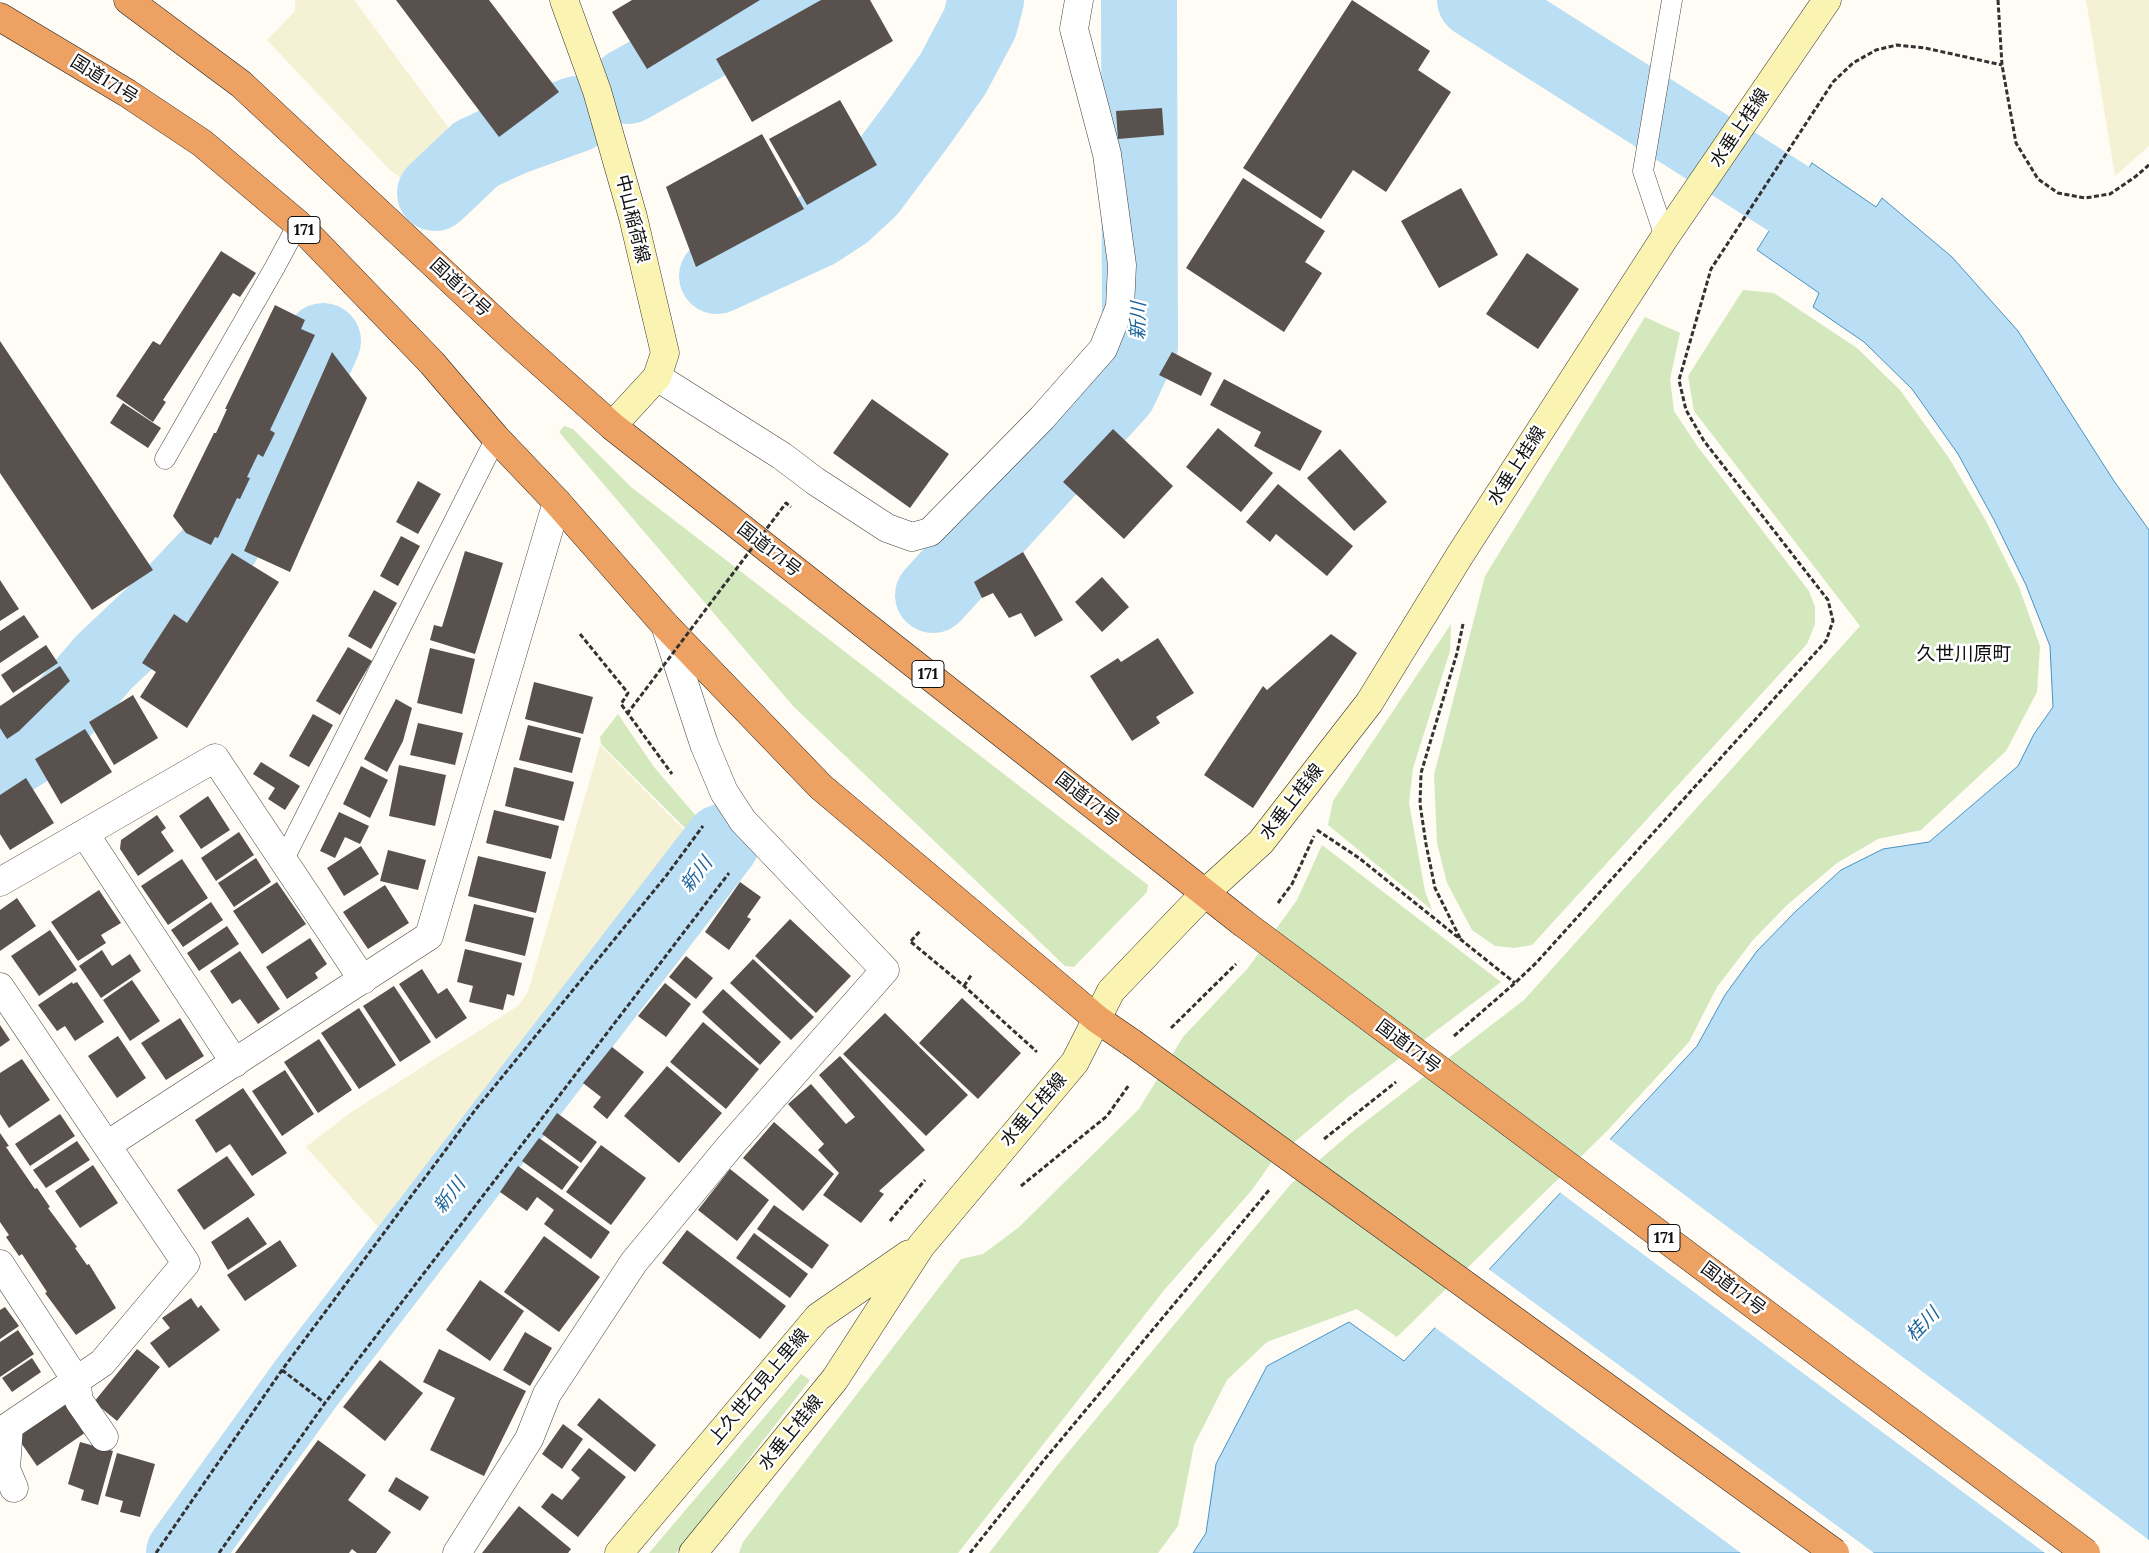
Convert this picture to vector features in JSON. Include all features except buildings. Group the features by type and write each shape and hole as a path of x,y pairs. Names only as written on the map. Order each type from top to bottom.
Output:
{"highway":[{"name":"国道171号","path":"128,0 241,84 513,338 612,426 1243,923 2086,1553"},
{"name":"国道171号","path":"0,17 127,93 202,143 298,224 432,363 496,438 557,502 665,625 821,787 1097,1019 1835,1553"}],"main road":[{"name":"中山稲荷線","path":"564,0 597,91 634,217 665,353 657,377 612,426"},
{"name":"水垂上桂線","path":"693,1553 835,1379 921,1246 1005,1143 1075,1062 1111,991 1206,893 1261,842 1369,703 1460,555 1665,237 1827,0"},
{"name":"上久世石見上里線","path":"619,1553 818,1317 921,1246"}],"street":[{"path":"657,377 782,456 815,481 887,528 912,537 930,532 1042,418 1103,349 1120,307 1122,265 1107,154 1074,29 1079,0"},
{"path":"107,1145 429,936 557,502"},
{"path":"457,1553 529,1439 547,1394 634,1262 730,1146 885,970 743,821 724,792 704,744 665,625"},
{"path":"0,882 216,758 363,980"},
{"path":"85,834 235,1063"},
{"path":"0,987 186,1262 102,1363 10,1426 6,1469 14,1488"},
{"path":"0,1264 76,1380 79,1400 104,1437"}],"lane":[{"path":"1665,237 1643,171 1672,0"},
{"path":"165,458 298,224"},
{"path":"283,861 496,438"}],"path":[{"path":"1998,0 2002,65 2016,143 2038,179 2058,193 2085,198 2110,194 2135,178 2149,165"},
{"path":"1453,1037 1515,984 1537,962 1826,641 1833,621 1828,600 1704,441 1686,410 1679,380 1711,269 1833,82 1853,63 1876,50 1897,45 1925,48 2002,65"},
{"path":"627,714 786,503 791,507"},
{"path":"1460,938 1435,888 1420,804 1421,773 1457,653 1465,615"},
{"path":"580,634 628,693 620,704 672,774"},
{"path":"156,1553 282,1370 476,1109 666,876 704,823"},
{"path":"1292,884 1318,830 1359,858 1515,984"},
{"path":"218,1553 325,1403 729,873"},
{"path":"885,970 921,930"},
{"path":"911,941 1036,1051 1030,1058"},
{"path":"964,986 972,974"},
{"path":"1321,1142 1402,1078"},
{"path":"884,1229 927,1178"},
{"path":"970,1553 1044,1460 1273,1185"},
{"path":"282,1370 325,1403"}],"shaded area":[{"path":"295,0 354,0 468,154 421,191 391,171 267,40 295,11"},
{"path":"2086,0 2149,0 2149,146 2115,176"},
{"path":"600,745 685,831 378,1227 306,1147 350,1113 518,1006 528,992"}],"green space":[{"path":"1743,290 1774,293 1857,348 1900,390 1949,458 1986,521 2019,587 2040,646 2037,692 2006,751 1921,830 1878,839 1837,863 1787,905 1753,940 1717,987 1689,1042 1607,1131 1397,1337 1357,1309 1267,1342 1227,1380 1194,1445 1178,1526 1158,1553 989,1553 1056,1467 1290,1185 1352,1132 1524,1000 1860,626 1694,411 1688,376"},
{"path":"1645,317 1680,333 1670,379 1674,411 1698,447 1809,591 1815,607 1815,624 1807,644 1532,945 1514,948 1495,946 1472,930 1447,883 1437,843 1434,775 1485,576"},
{"path":"564,426 573,429 631,487 1148,885 1147,892 1074,967 1065,966 793,706 559,432"},
{"path":"1451,624 1450,651 1413,768 1409,803 1425,891 1432,910 1328,825 1333,801"},
{"path":"618,714 654,767 697,817 687,830 601,744 600,737"},
{"path":"1322,845 1501,982 1348,1097 1273,1160 1252,1190 1165,1289 958,1553 739,1553 743,1542 961,1259 983,1254 1018,1228 1139,1109 1183,1037 1248,968 1297,900"},
{"path":"801,1374 810,1380 676,1553 649,1553"}],"water":[{"name":"桂川","path":"1812,163 1876,207 1882,198 1952,257 2018,331 2114,481 2149,530 2149,1553 1193,1553 1206,1533 1216,1464 1267,1366 1349,1322 1404,1361 1697,1046 1725,995 1757,951 1795,912 1841,870 1883,849 1929,842 2018,766 2034,734 2053,707 2050,646 2026,585 1994,520 1958,454 1912,389 1864,342 1813,307 1819,293 1757,250"}],"pier":[{"path":"1608,1138 2149,1540 2149,1553 2045,1553 1558,1191"},
{"path":"1487,1268 1874,1553 1741,1553 1433,1326"}],"waterway":[{"path":"628,86 782,0"},
{"path":"717,276 817,230 843,213 869,189 953,74 980,23 986,0"},
{"name":"新川","path":"933,595 1119,391 1140,346 1139,0"},
{"path":"1475,0 1819,218 1871,265"},
{"path":"435,193 476,154 513,137 577,114"},
{"path":"0,766 25,750 104,662 156,613 223,542 280,438 323,341"},
{"name":"新川","path":"184,1553 307,1382 722,842"}],"district":[{"name":"久世川原町","path":"1964,655"}]}
